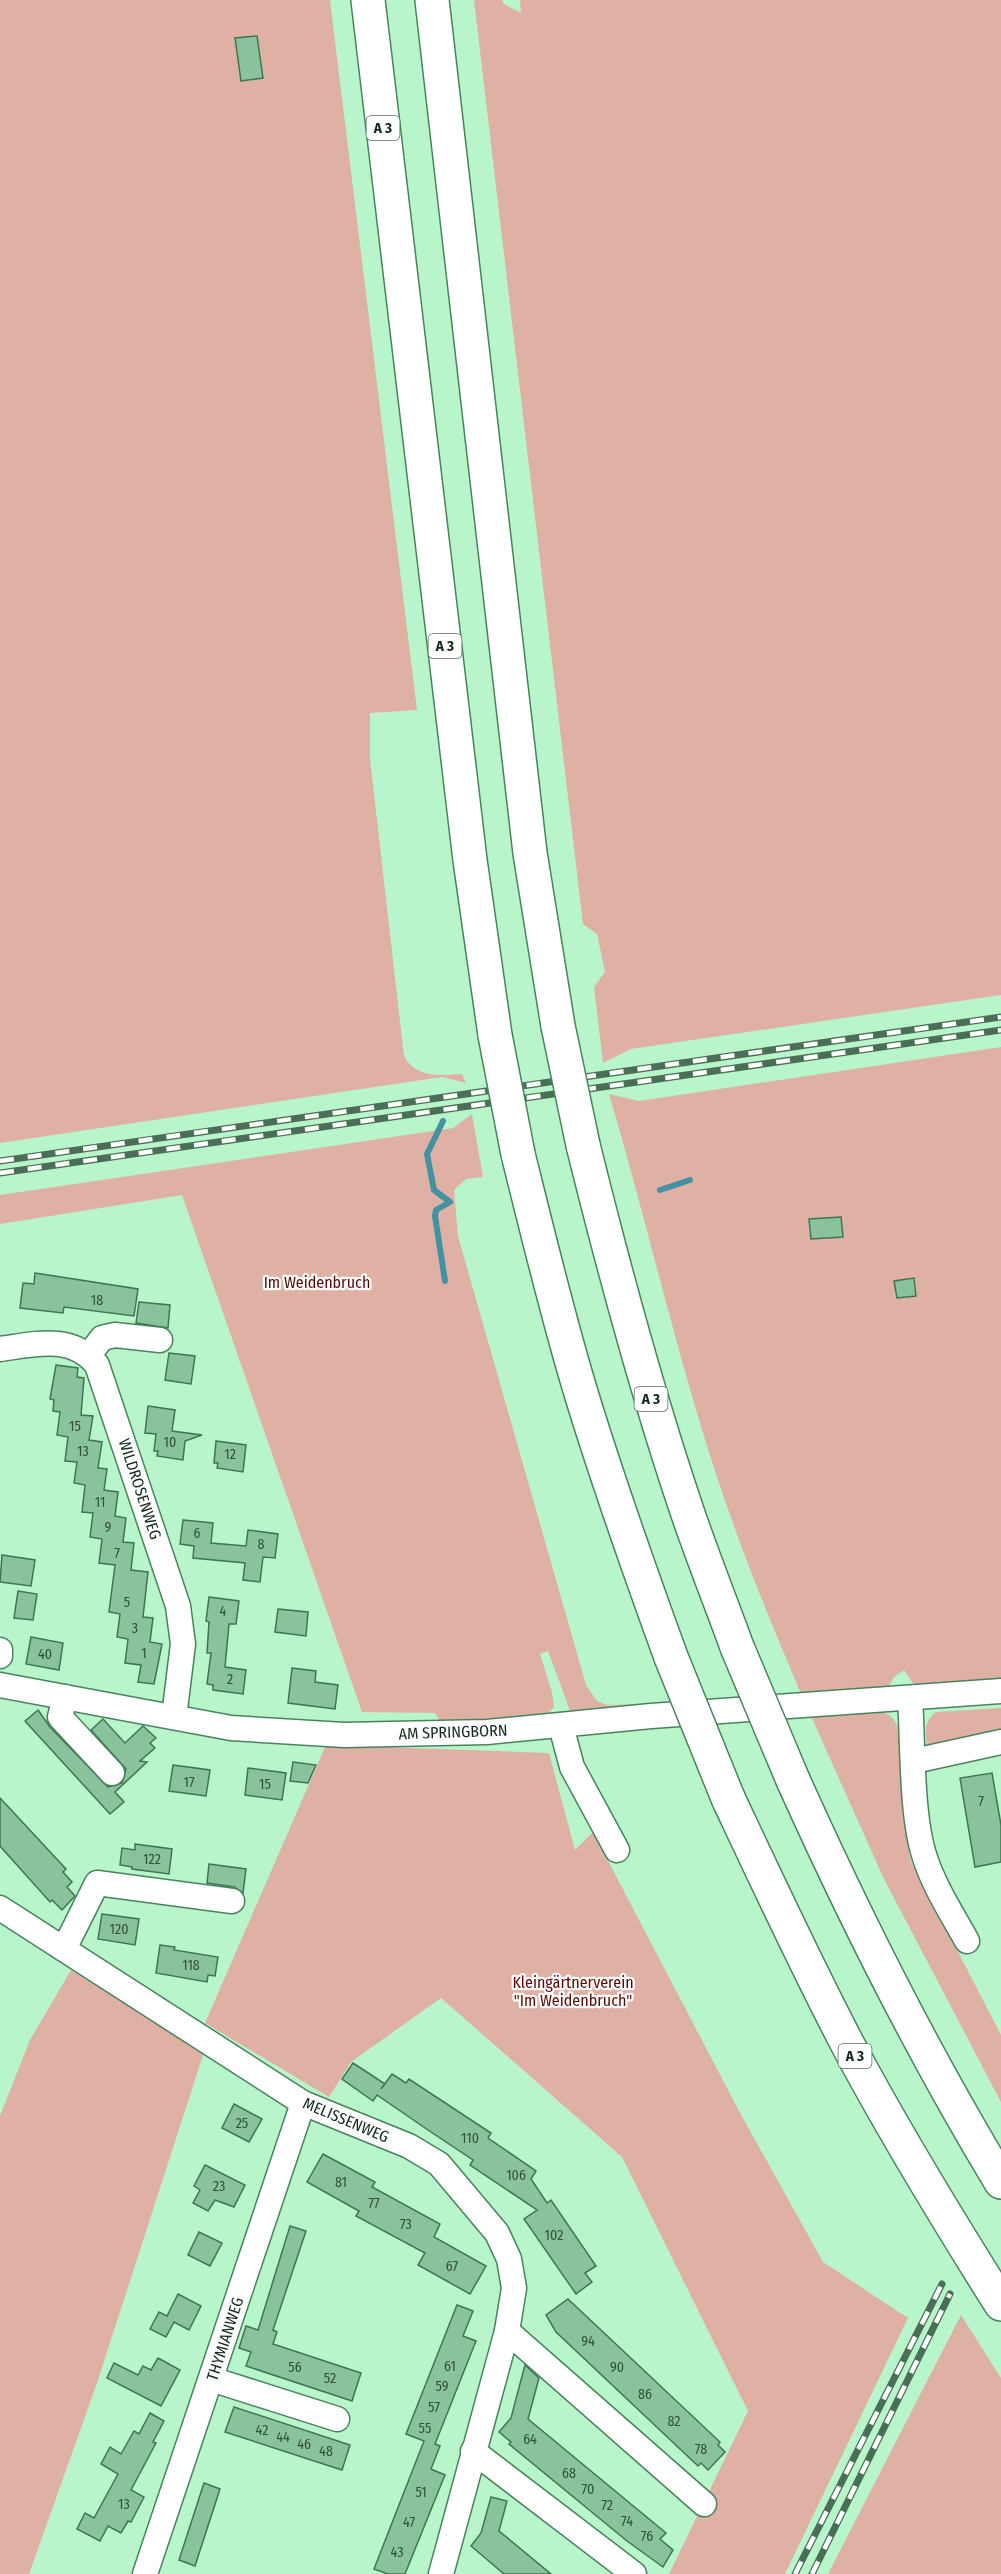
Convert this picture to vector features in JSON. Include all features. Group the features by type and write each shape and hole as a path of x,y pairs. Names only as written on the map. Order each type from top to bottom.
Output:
{"highway":[{"name":"A 3","path":"368,0 470,860 495,1035 518,1154 549,1280 580,1392 624,1527 671,1657 728,1798 785,1922 849,2047 927,2186 1001,2304"},
{"name":"A 3","path":"432,0 528,841 558,1026 583,1145 643,1376 685,1507 737,1647 793,1780 846,1897 899,2002 1001,2182"}],"street":[{"path":"0,1349 57,1342 89,1355 102,1338 115,1335 160,1340"},
{"name":"WILDROSENWEG","path":"89,1355 97,1365 123,1437 178,1606 183,1644 174,1718"},
{"path":"0,1650 0,1656"},
{"name":"AM SPRINGBORN","path":"0,1685 174,1718 266,1732 344,1735 487,1732 651,1716 1001,1691"},
{"path":"65,1697 60,1717 112,1773"},
{"path":"910,1698 919,1828 924,1856 935,1882 967,1941"},
{"path":"561,1726 572,1767 617,1850"},
{"path":"914,1761 1001,1742"},
{"path":"64,1949 97,1883 232,1901"},
{"name":"MELISSENWEG","path":"0,1908 303,2103 409,2146 439,2164 497,2233 509,2259 514,2288 507,2331 473,2451 450,2569"},
{"name":"THYMIANWEG","path":"146,2574 303,2103"},
{"path":"507,2331 704,2504"},
{"path":"211,2379 337,2419"},
{"path":"473,2451 634,2574"}],"green space":[{"path":"0,0 330,0 417,710 370,713 370,759 404,1056 415,1069 437,1075 462,1074 466,1083 442,1077 0,1143"},
{"path":"474,0 502,0 504,4 521,13 520,0 1001,0 1001,995 631,1049 603,1063 594,987 605,972 597,934 583,924"},
{"path":"1001,1047 1001,1679 915,1686 904,1670 894,1677 888,1688 802,1696 747,1562 718,1480 689,1384 609,1094 639,1101"},
{"name":"Im Weidenbruch","path":"472,1114 483,1177 466,1179 454,1190 458,1236 586,1685 597,1701 607,1705 645,1704 648,1710 572,1716 548,1651 540,1654 552,1692 554,1707 543,1718 442,1725 435,1713 362,1712 182,1195 0,1224 0,1195 453,1128"},
{"path":"1001,1708 1001,1734 928,1751 927,1725 936,1712"},
{"path":"881,1711 893,1719 900,1733 910,1859 1001,2035 1001,2102 884,1879 811,1716"},
{"name":"Kleingärtnerverein \"Im Weidenbruch\"","path":"326,1745 549,1753 575,1850 593,1832 739,2111 823,2262 908,2318 785,2574 669,2574 748,2411 622,2157 441,1998 351,2062 329,2097 205,2023"},
{"path":"71,1970 204,2052 96,2386 29,2574 0,2574 0,2116 30,2040"},
{"path":"961,2315 1001,2378 1001,2574 828,2574"}],"building":[{"path":"257,36 263,78 241,81 235,38"},
{"path":"841,1217 843,1237 811,1239 809,1219"},
{"path":"35,1273 138,1289 134,1316 64,1307 63,1313 20,1308 23,1283 34,1284"},
{"path":"914,1278 916,1296 897,1298 894,1281"},
{"path":"139,1302 170,1305 168,1328 136,1323"},
{"path":"169,1353 195,1356 191,1384 165,1380"},
{"path":"56,1365 78,1368 77,1377 84,1378 81,1415 93,1416 89,1440 102,1442 98,1468 107,1469 104,1490 118,1492 115,1516 126,1518 123,1542 134,1543 131,1570 148,1572 143,1617 153,1618 150,1642 162,1644 154,1684 138,1682 141,1665 125,1663 128,1639 117,1637 120,1614 109,1612 115,1565 99,1563 102,1539 90,1537 93,1513 82,1512 85,1485 74,1483 77,1462 65,1461 68,1437 57,1435 60,1412 53,1411 54,1400 50,1399"},
{"path":"148,1406 175,1410 172,1431 202,1435 185,1441 183,1460 157,1456 158,1451 154,1451 156,1434 145,1433"},
{"path":"216,1441 246,1445 243,1472 217,1468 218,1463 214,1463"},
{"path":"183,1520 213,1523 211,1543 246,1546 248,1530 278,1534 275,1558 263,1557 260,1582 243,1580 245,1563 193,1558 194,1546 180,1544"},
{"path":"2,1555 35,1560 31,1586 0,1582"},
{"path":"18,1591 37,1594 33,1620 14,1618"},
{"path":"209,1597 239,1601 236,1624 229,1624 225,1667 246,1670 243,1694 213,1690 213,1685 207,1684 211,1653 207,1653 209,1622 206,1621"},
{"path":"278,1609 308,1612 306,1636 275,1632"},
{"path":"31,1637 63,1643 59,1670 26,1664"},
{"path":"292,1668 316,1671 315,1682 338,1685 335,1709 288,1703"},
{"path":"38,1710 50,1727 108,1787 122,1783 126,1769 91,1730 103,1719 125,1743 143,1726 156,1738 150,1743 155,1748 140,1761 147,1762 115,1792 124,1802 110,1814 25,1721"},
{"path":"293,1762 316,1765 308,1783 290,1781"},
{"path":"173,1765 210,1770 206,1796 169,1791"},
{"path":"248,1768 286,1773 282,1800 245,1795"},
{"path":"992,1773 1001,1825 1001,1862 975,1867 960,1778"},
{"path":"0,1798 66,1869 63,1872 72,1882 67,1887 75,1896 62,1910 52,1900 50,1902 0,1846"},
{"path":"135,1844 172,1849 169,1874 120,1865 122,1848 135,1850"},
{"path":"209,1864 246,1869 243,1893 234,1887 207,1883"},
{"path":"102,1914 139,1919 135,1945 98,1939"},
{"path":"160,1945 175,1947 174,1950 218,1957 215,1976 208,1975 207,1982 156,1973"},
{"path":"353,2063 385,2084 392,2074 406,2083 409,2079 491,2133 488,2138 536,2171 531,2179 547,2203 551,2200 596,2266 585,2273 592,2282 576,2294 524,2219 537,2210 470,2165 473,2160 377,2095 373,2101 342,2079"},
{"path":"234,2104 262,2119 249,2142 222,2128"},
{"path":"323,2154 375,2182 372,2187 440,2224 434,2237 486,2266 470,2294 418,2265 425,2253 356,2216 359,2211 307,2182"},
{"path":"205,2165 245,2185 234,2207 215,2200 208,2211 193,2203 200,2190 194,2186"},
{"path":"290,2226 306,2231 273,2330 277,2332 273,2344 361,2373 352,2401 246,2366 251,2352 239,2348 246,2326 258,2330"},
{"path":"199,2232 222,2243 210,2266 188,2255"},
{"path":"178,2294 201,2306 189,2330 174,2322 166,2337 150,2329 159,2312 167,2316"},
{"path":"568,2299 720,2442 718,2445 725,2452 708,2470 701,2463 698,2466 556,2332 546,2315"},
{"path":"457,2305 473,2311 463,2336 476,2341 435,2444 440,2446 431,2469 445,2475 405,2574 388,2574 374,2569 424,2441 406,2434"},
{"path":"158,2358 180,2370 161,2406 107,2378 114,2363 138,2375 143,2366 151,2370"},
{"path":"525,2365 539,2378 528,2419 666,2533 660,2539 673,2550 663,2567 627,2541 509,2444 511,2442 499,2432 511,2418"},
{"path":"234,2407 350,2445 342,2470 225,2432"},
{"path":"150,2413 164,2421 153,2442 156,2443 131,2490 144,2497 131,2522 128,2521 121,2533 108,2526 100,2541 77,2529 85,2513 94,2518 118,2474 101,2464 110,2447 121,2454 134,2431 139,2434"},
{"path":"204,2483 220,2489 195,2566 179,2560"},
{"path":"491,2497 507,2501 499,2531 551,2574 504,2574 471,2546 481,2533"}],"waterway":[{"path":"443,1121 427,1154 434,1190 450,1202 436,1210 435,1216 445,1281"},
{"path":"660,1190 690,1180"}],"railway":[{"path":"0,1161 1001,1017"},
{"path":"0,1173 1001,1030"},
{"path":"795,2574 942,2284"},
{"path":"812,2574 950,2294"}]}
